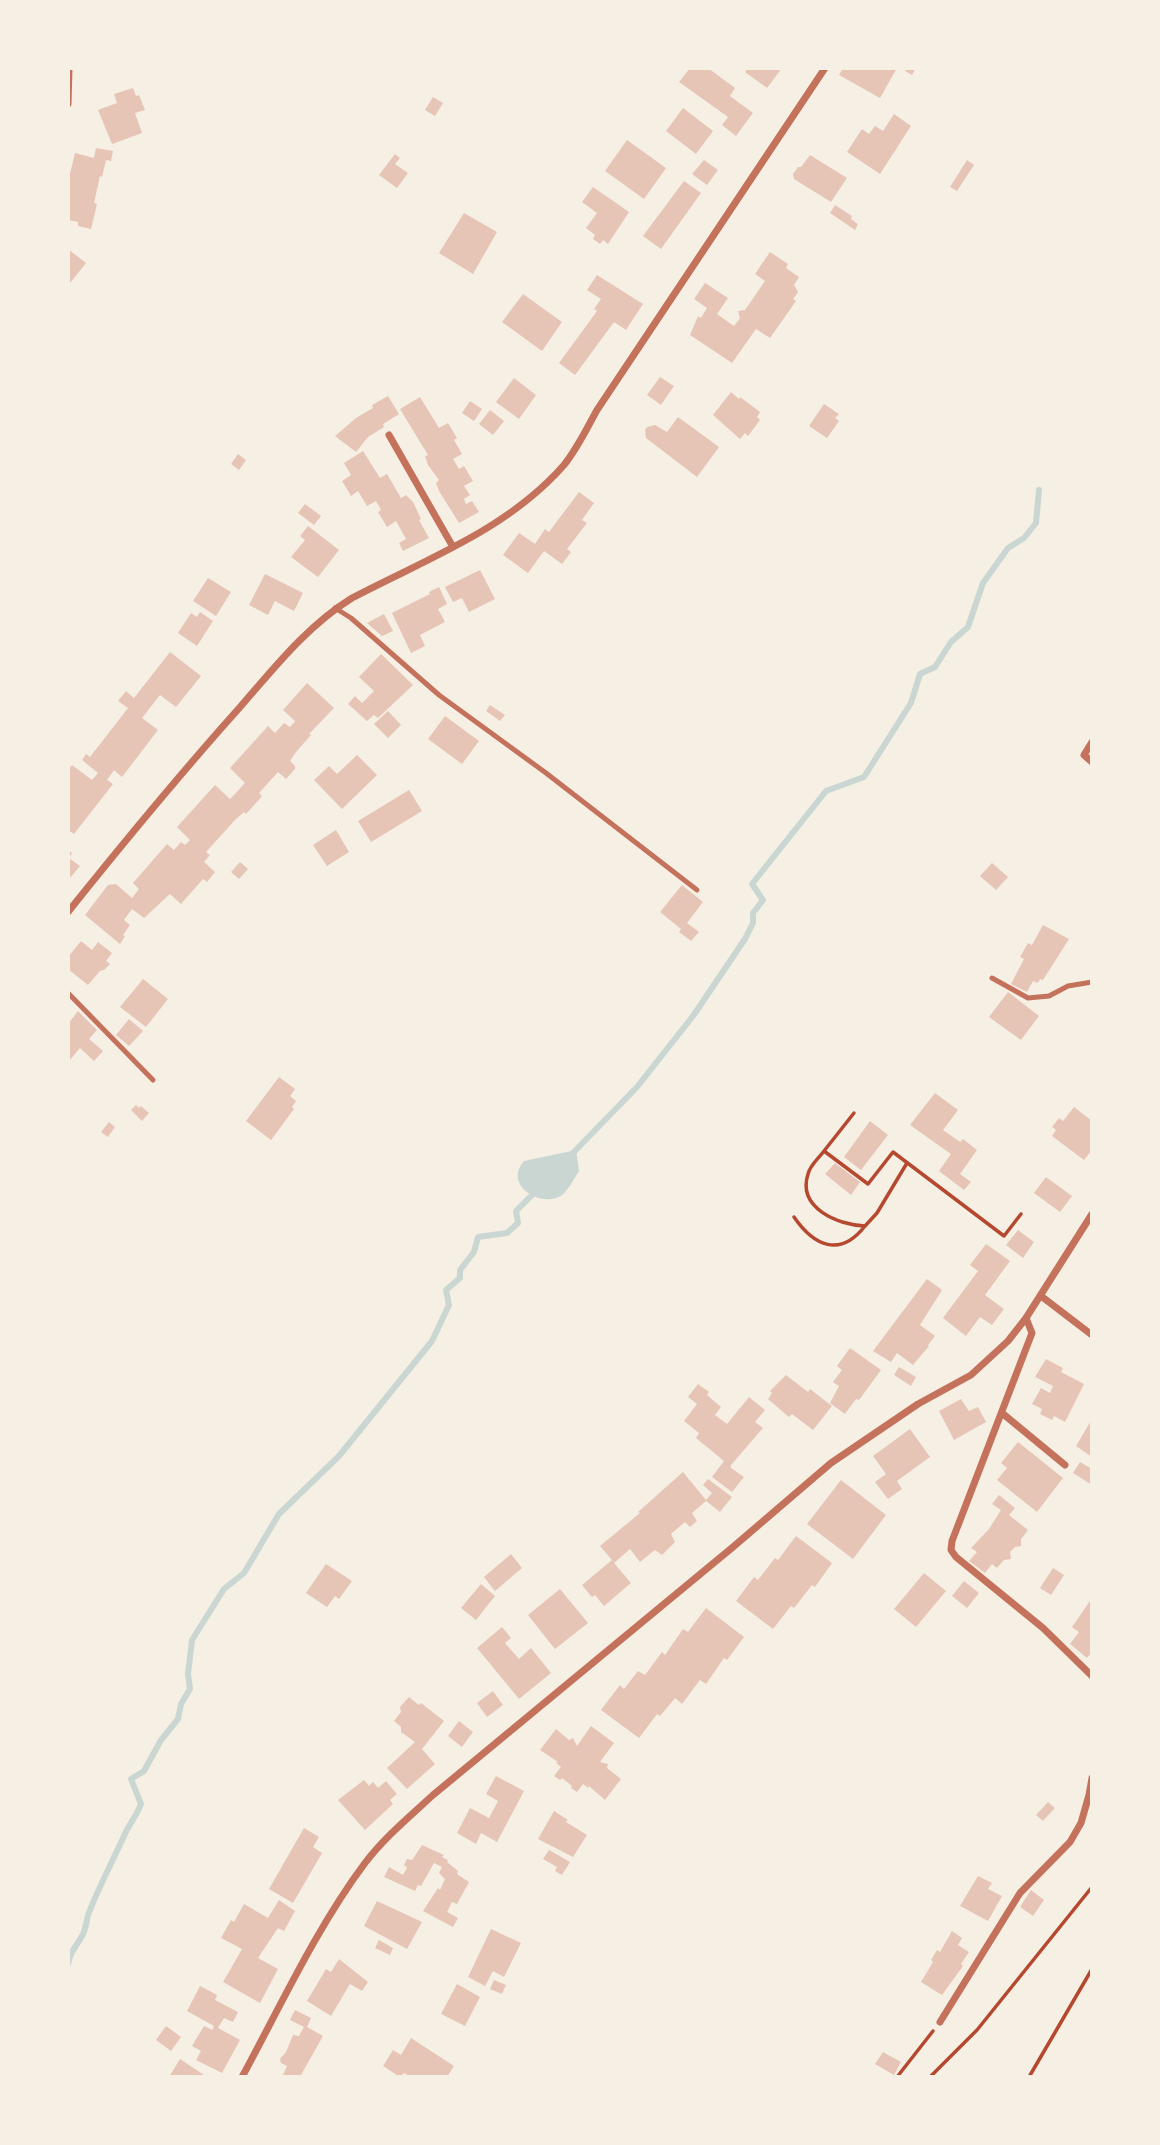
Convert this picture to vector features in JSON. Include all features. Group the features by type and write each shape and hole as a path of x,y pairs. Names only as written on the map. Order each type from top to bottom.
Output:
{"street":[{"path":"68,104 69,68"},
{"path":"68,912 161,796 303,636 335,608 501,521 527,502 566,463 605,398 825,68"},
{"path":"388,435 453,547"},
{"path":"1092,742 1084,755 1092,762"},
{"path":"242,2077 303,1964 347,1890 388,1836 433,1795 733,1548 831,1463 918,1404 971,1376 1026,1318 1092,1214"},
{"path":"1041,1296 1092,1335"},
{"path":"1026,1318 1032,1332 952,1541 951,1550 956,1558 1043,1628 1092,1676"},
{"path":"1002,1413 1065,1465"},
{"path":"940,2022 1020,1893 1070,1842 1081,1823 1092,1778"}],"lane":[{"path":"335,608 351,618 439,695 697,890"},
{"path":"992,978 1028,998 1049,996 1068,986 1092,982"},
{"path":"68,993 153,1080"}],"path":[{"path":"854,1113 808,1171 806,1183 815,1207 832,1219 865,1226"},
{"path":"824,1151 868,1184 893,1152 1004,1236 1021,1214"},
{"path":"794,1217 809,1235 831,1245 845,1244 855,1238 877,1213 907,1163"},
{"path":"930,2077 977,2030 1092,1887"},
{"path":"1029,2077 1092,1969"},
{"path":"897,2077 940,2022"}],"shaded area":[{"path":"576,1150 579,1171 562,1195 545,1199 528,1193 521,1186 518,1179 519,1170 524,1161"}],"building":[{"path":"690,68 708,68 735,88 730,96 753,113 736,136 722,125 728,117 679,82"},
{"path":"748,68 782,68 767,88 745,72"},
{"path":"843,68 897,68 880,98 839,75"},
{"path":"907,68 916,68 912,75 905,71"},
{"path":"133,88 145,110 135,113 142,133 112,144 98,110 117,103 114,94"},
{"path":"433,97 443,103 435,116 425,110"},
{"path":"683,108 713,131 696,154 666,131"},
{"path":"894,114 911,126 880,174 847,152 862,129 869,134 875,126 883,131"},
{"path":"627,140 666,168 644,199 605,171"},
{"path":"96,148 113,151 111,161 106,160 102,177 100,176 91,229 68,220 68,182 75,153 94,158"},
{"path":"395,154 400,158 395,164 408,173 397,188 379,175"},
{"path":"810,155 847,178 831,202 794,179 793,174"},
{"path":"704,160 718,170 707,185 692,174"},
{"path":"967,160 974,165 957,191 950,187"},
{"path":"684,181 701,193 661,249 643,236"},
{"path":"593,187 629,212 608,244 603,240 600,244 593,239 595,235 586,228 597,213 582,202"},
{"path":"835,205 852,216 851,219 858,224 855,230 830,213"},
{"path":"464,213 497,232 473,274 439,253"},
{"path":"68,249 86,263 70,283 68,281"},
{"path":"770,252 788,264 786,268 799,277 794,285 798,292 793,299 796,301 770,338 756,329 732,363 690,335 698,316 701,318 707,308 694,299 705,283 728,298 717,314 734,326 740,318 738,311 745,310 765,281 755,274"},
{"path":"597,275 643,304 626,330 614,322 575,375 559,363 597,311 594,309 601,299 587,290"},
{"path":"523,294 562,322 542,351 502,322"},
{"path":"660,377 674,386 661,405 647,395"},
{"path":"514,378 536,395 519,419 496,402"},
{"path":"731,392 760,412 757,417 760,420 748,436 745,433 740,439 713,415"},
{"path":"388,396 399,414 368,437 356,452 335,436 373,408 372,405"},
{"path":"420,397 439,428 448,423 462,454 453,459 459,469 464,466 473,481 464,486 470,495 464,499 466,504 472,501 479,512 459,523 439,491 436,483 439,480 428,465 425,456 428,455 400,409"},
{"path":"470,401 482,409 474,421 462,413"},
{"path":"824,404 839,414 835,418 839,421 827,438 809,426"},
{"path":"490,410 504,421 493,435 479,424"},
{"path":"678,417 719,447 697,477 646,438 647,427 655,425 667,432"},
{"path":"363,451 380,478 387,474 401,498 406,495 413,502 429,538 403,551 399,543 406,539 396,521 387,527 378,512 381,510 376,501 367,506 358,491 351,496 342,481 351,475 344,463"},
{"path":"238,454 246,460 239,470 231,464"},
{"path":"579,492 594,503 582,520 587,523 567,549 571,552 562,564 544,551 528,573 503,555 519,533 535,544 545,529 549,532"},
{"path":"305,504 321,516 314,525 298,513"},
{"path":"308,526 339,550 318,577 291,557 305,540 300,536"},
{"path":"480,570 495,599 469,612 462,598 453,602 445,587"},
{"path":"265,574 303,593 294,611 275,601 268,615 249,605"},
{"path":"208,578 231,592 216,616 193,601"},
{"path":"439,587 447,604 438,609 445,622 420,635 425,646 411,653 392,613"},
{"path":"200,612 213,621 197,646 178,633 191,613 197,617"},
{"path":"384,614 393,631 382,636 367,623"},
{"path":"170,652 201,676 176,707 160,695 142,718 158,730 122,777 114,770 107,780 113,784 74,834 68,830 68,770 72,765 92,780 98,773 82,760 86,754 90,757 128,708 118,701 126,691 134,698"},
{"path":"381,654 413,685 378,718 374,715 367,721 348,704 355,696 362,703 374,691 359,677"},
{"path":"307,683 334,708 309,734 311,735 290,761 295,769 286,779 278,772 259,793 262,796 256,803 246,814 244,812 235,820 206,852 210,855 204,862 215,872 207,882 203,879 181,904 170,894 144,918 132,909 124,920 130,925 120,944 85,915 108,885 116,884 132,898 139,889 133,883 167,844 174,850 181,842 185,845 190,840 177,827 215,785 230,799 233,796 245,783 230,768 268,726 275,733 284,723 290,727 295,721 283,710"},
{"path":"490,705 505,715 500,721 486,711"},
{"path":"388,711 401,725 388,738 374,724"},
{"path":"445,716 479,741 462,764 428,739"},
{"path":"357,755 377,775 342,809 314,780 329,766 337,774"},
{"path":"409,790 422,811 371,842 358,821"},
{"path":"336,830 349,852 327,866 313,845"},
{"path":"68,850 72,853 69,858 80,866 70,878 68,877"},
{"path":"240,862 248,869 239,879 231,872"},
{"path":"992,863 1008,877 996,890 980,876"},
{"path":"682,885 703,902 687,923 699,932 691,941 660,912"},
{"path":"1043,925 1069,939 1043,980 1040,979 1038,983 1033,981 1027,992 1011,984 1024,959 1020,957 1028,943 1032,945"},
{"path":"81,941 92,950 98,942 112,953 106,961 110,964 88,985 68,969 68,957"},
{"path":"143,979 168,999 146,1027 120,1007"},
{"path":"1008,992 1039,1016 1021,1040 989,1017"},
{"path":"78,1011 97,1030 89,1039 103,1051 94,1061 80,1048 70,1060 68,1058 68,1024"},
{"path":"129,1019 143,1031 129,1046 116,1035"},
{"path":"279,1077 295,1089 290,1096 296,1101 292,1107 294,1109 271,1140 246,1121"},
{"path":"935,1093 958,1110 943,1130 960,1142 963,1139 977,1150 960,1174 971,1182 964,1190 939,1171 951,1154 910,1125"},
{"path":"136,1105 149,1113 142,1121 131,1110"},
{"path":"1074,1107 1092,1121 1092,1150 1084,1160 1052,1136 1056,1130 1052,1127 1059,1118 1063,1121"},
{"path":"870,1121 888,1135 861,1170 844,1157"},
{"path":"109,1122 115,1127 108,1137 101,1132"},
{"path":"835,1163 860,1182 851,1195 825,1174"},
{"path":"1046,1177 1072,1196 1060,1212 1034,1193"},
{"path":"1018,1230 1034,1242 1023,1258 1006,1245"},
{"path":"986,1244 1010,1261 985,1295 1004,1309 992,1325 980,1317 966,1336 943,1318 978,1271 970,1265"},
{"path":"927,1279 942,1290 920,1325 935,1336 913,1365 897,1353 891,1362 873,1351"},
{"path":"850,1348 881,1370 845,1414 830,1403 839,1386 833,1382 842,1370 837,1366"},
{"path":"1046,1359 1063,1368 1061,1372 1084,1384 1065,1422 1054,1416 1052,1420 1040,1414 1042,1409 1032,1404 1041,1388 1050,1393 1053,1386 1035,1377"},
{"path":"899,1367 916,1377 911,1386 894,1375"},
{"path":"786,1375 832,1406 813,1430 792,1414 789,1417 768,1399 772,1393 770,1391"},
{"path":"698,1384 709,1392 707,1395 721,1407 715,1415 727,1424 749,1397 765,1410 755,1422 763,1428 731,1465 731,1468 744,1477 732,1492 712,1477 724,1461 696,1438 699,1433 684,1421 697,1404 688,1397"},
{"path":"961,1399 969,1411 978,1407 986,1422 954,1440 939,1411"},
{"path":"1092,1419 1092,1457 1076,1446"},
{"path":"910,1429 930,1457 897,1481 902,1489 888,1499 875,1482 886,1474 873,1456"},
{"path":"1018,1442 1063,1478 1037,1512 997,1480 1007,1468 1001,1463"},
{"path":"1080,1462 1092,1469 1092,1485 1073,1473"},
{"path":"683,1472 706,1500 712,1493 703,1485 708,1479 732,1497 720,1512 706,1501 692,1513 697,1521 690,1527 685,1522 671,1534 675,1542 662,1555 655,1550 640,1562 630,1549 614,1563 631,1583 604,1606 582,1585 612,1560 600,1546"},
{"path":"841,1480 886,1515 853,1559 807,1524"},
{"path":"999,1495 1015,1508 1009,1515 1028,1530 1021,1539 1021,1546 1010,1552 1011,1559 1004,1560 997,1568 992,1564 985,1573 969,1561 977,1552 971,1548 989,1529 1001,1510 992,1504"},
{"path":"796,1536 832,1563 815,1587 812,1585 794,1608 791,1606 773,1629 736,1601 754,1577 758,1580 775,1558 778,1560"},
{"path":"511,1554 522,1568 495,1591 484,1577"},
{"path":"326,1564 352,1581 339,1599 335,1596 327,1607 306,1593"},
{"path":"1053,1568 1064,1575 1051,1595 1040,1588"},
{"path":"924,1573 946,1591 916,1627 894,1609"},
{"path":"964,1581 979,1593 967,1608 952,1596"},
{"path":"481,1584 495,1596 476,1620 461,1608"},
{"path":"560,1589 588,1623 555,1649 528,1615"},
{"path":"1092,1598 1092,1652 1087,1658 1070,1644 1079,1632 1072,1627"},
{"path":"706,1608 744,1637 727,1660 724,1658 706,1684 700,1680 682,1704 675,1698 660,1716 657,1714 639,1738 601,1710 620,1685 624,1689 638,1671 645,1675 662,1652 665,1655 683,1629 688,1632"},
{"path":"502,1627 511,1638 505,1643 519,1659 531,1648 551,1673 519,1699 477,1648"},
{"path":"493,1691 503,1705 487,1717 477,1703"},
{"path":"409,1697 444,1721 422,1749 435,1764 407,1789 387,1768 415,1742 401,1732 401,1727 394,1721 401,1712 400,1707"},
{"path":"459,1721 473,1732 462,1747 448,1736"},
{"path":"591,1726 614,1743 600,1762 608,1764 607,1768 621,1779 605,1800 589,1786 588,1788 583,1784 577,1792 562,1778 560,1780 554,1776 561,1767 540,1750 556,1729 569,1740 573,1738 577,1746"},
{"path":"496,1776 524,1791 497,1842 481,1833 476,1844 457,1833 470,1808 489,1818 498,1801 486,1794"},
{"path":"364,1780 369,1786 373,1782 378,1788 386,1781 397,1794 390,1800 393,1804 365,1830 338,1800"},
{"path":"1048,1802 1055,1808 1043,1821 1036,1815"},
{"path":"554,1811 587,1835 573,1857 538,1839"},
{"path":"304,1828 319,1837 313,1847 322,1853 293,1903 269,1889"},
{"path":"422,1845 444,1855 442,1857 458,1871 457,1874 469,1882 457,1904 452,1902 447,1912 458,1918 453,1927 423,1911 438,1888 440,1890 445,1879 439,1873 442,1867 434,1863 421,1886 418,1885 415,1891 384,1877 389,1867 403,1875 407,1868 404,1865 407,1859 412,1860"},
{"path":"549,1850 570,1862 562,1875 555,1871 557,1867 543,1859"},
{"path":"978,1876 992,1883 988,1889 1002,1896 988,1921 960,1906"},
{"path":"1031,1890 1044,1900 1033,1916 1020,1907"},
{"path":"279,1900 295,1911 284,1931 278,1928 258,1958 278,1969 260,2003 223,1982 242,1949 221,1938 244,1904 268,1918"},
{"path":"377,1901 422,1922 407,1949 364,1926"},
{"path":"491,1929 521,1943 504,1977 493,1971 485,1986 468,1977"},
{"path":"952,1931 962,1938 958,1945 969,1952 961,1964 963,1966 942,1995 921,1982 937,1950 940,1952"},
{"path":"379,1940 393,1948 390,1955 375,1948"},
{"path":"339,1959 368,1982 362,1991 350,1984 331,2016 307,2001 326,1969 331,1972"},
{"path":"494,1980 506,1985 502,1994 490,1989"},
{"path":"457,1984 480,1997 465,2026 441,2014"},
{"path":"200,1986 217,1995 215,2000 238,2012 233,2022 224,2018 218,2028 240,2040 222,2073 196,2060 201,2051 192,2046 204,2026 212,2030 214,2026 187,2011"},
{"path":"295,2010 311,2018 307,2027 323,2036 301,2075 305,2077 282,2077 287,2066 281,2063 280,2059 293,2035 299,2036 304,2027 290,2020"},
{"path":"166,2026 181,2037 171,2051 156,2040"},
{"path":"411,2038 454,2066 447,2077 411,2077 404,2073 400,2077 383,2066 393,2050 401,2055"},
{"path":"883,2052 901,2062 894,2075 875,2064"},
{"path":"180,2059 207,2077 169,2077"}],"waterway":[{"path":"571,1155 637,1087 693,1016 745,939 753,923 753,913 763,900 752,884 826,791 864,777 911,703 920,674 935,667 951,642 968,627 983,583 1008,548 1024,538 1036,523 1039,490"},
{"path":"68,1964 84,1933 98,1891 141,1804 131,1779 144,1771 161,1740 178,1719 181,1704 190,1689 188,1674 192,1640 224,1589 244,1573 279,1514 339,1456 432,1341 449,1305 446,1290 460,1278 460,1270 474,1252 478,1237 507,1233 518,1223 516,1211 537,1190"}]}
